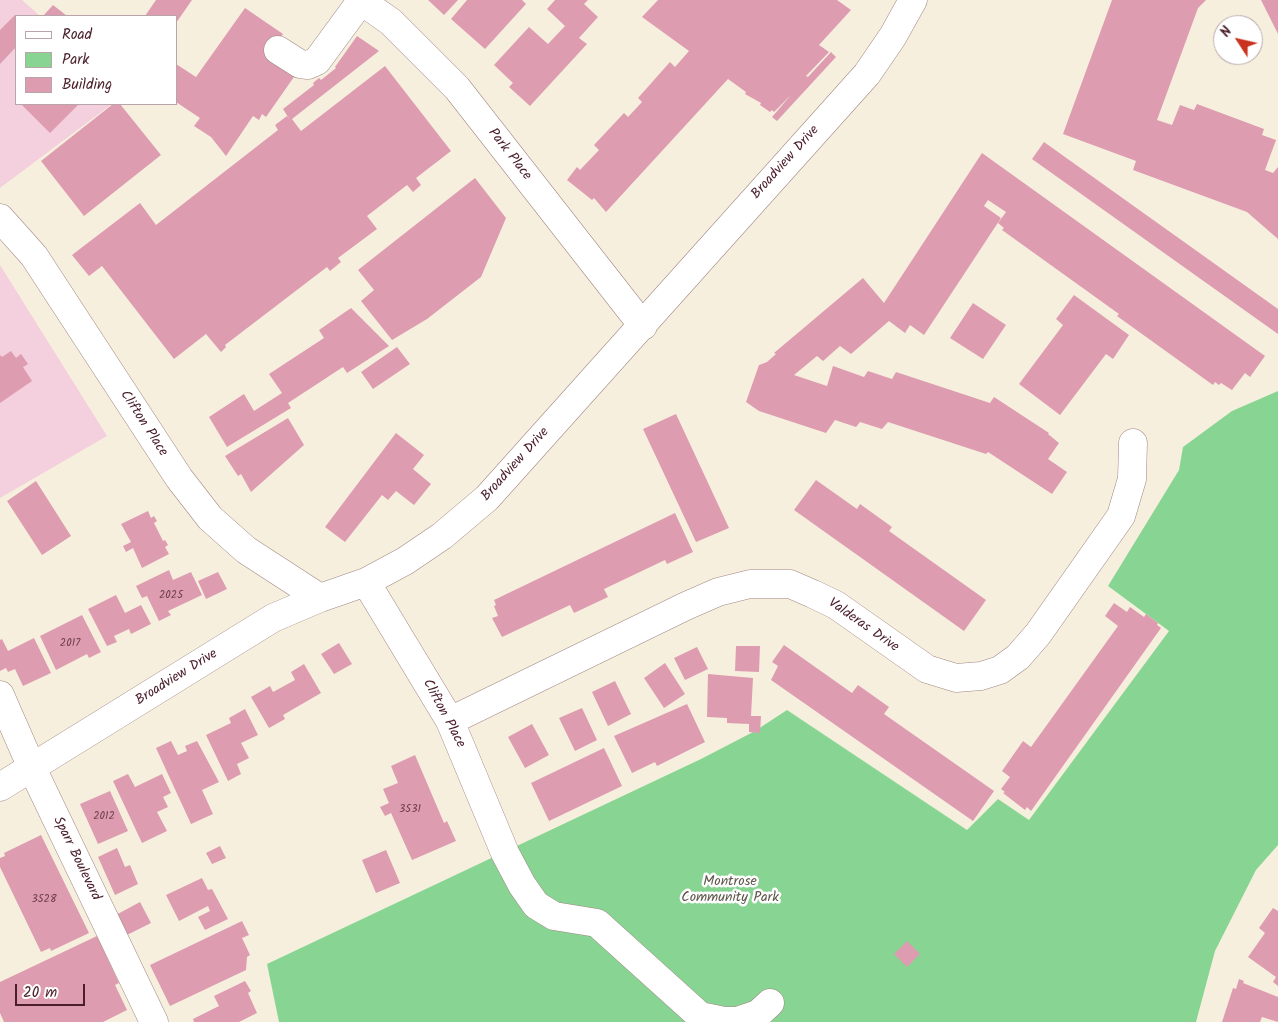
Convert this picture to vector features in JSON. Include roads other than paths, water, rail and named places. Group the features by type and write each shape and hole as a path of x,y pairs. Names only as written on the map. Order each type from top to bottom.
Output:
{"street":[{"name":"Park Place","path":"360,0 390,22 456,88 643,326"},
{"path":"278,50 300,64 308,65 316,61 360,0"},
{"name":"Broadview Drive","path":"0,786 273,618 320,598 366,582 405,560 442,536 487,498 867,74 893,36 913,0"},
{"name":"Clifton Place","path":"0,218 34,256 178,478 210,518 246,550 320,598"},
{"name":"Valderas Drive","path":"450,720 686,606 718,592 750,584 790,584 836,605 927,669 956,678 982,676 1000,670 1018,657 1038,634 1122,516 1132,479 1134,443"},
{"name":"Clifton Place","path":"366,582 450,720 505,853 522,885 536,905 554,916 597,923 700,1016 724,1022 737,1021 758,1014 770,1003"},
{"name":"Sparr Boulevard","path":"0,695 32,768 154,1022"}],"park label":[{"name":"Montrose Community Park","path":"730,892"}]}
